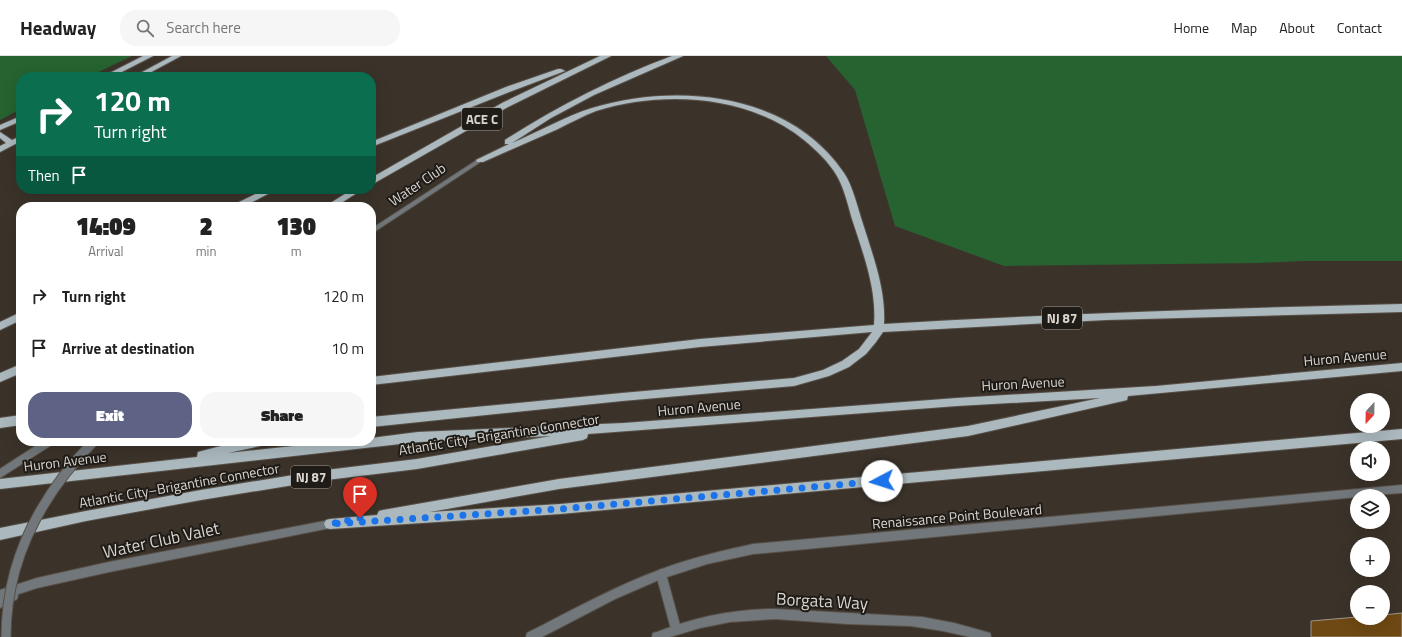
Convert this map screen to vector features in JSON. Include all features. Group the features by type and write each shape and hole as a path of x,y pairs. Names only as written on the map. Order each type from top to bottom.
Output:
{"main road":[{"path":"116,72 149,56"},
{"path":"147,72 177,56"},
{"name":"ACE C","path":"376,179 505,105 595,60 607,56"},
{"path":"480,160 566,106 614,83 679,56"},
{"path":"376,143 509,89 595,60"},
{"path":"376,421 607,398 794,382 816,377 835,370 851,361 863,352 879,328 876,283 841,175 832,160 809,138 763,114 739,105 701,99 660,97 638,99 599,108 480,160"},
{"path":"0,128 16,120"},
{"path":"0,134 11,143"},
{"path":"0,149 16,140"},
{"path":"247,202 263,194"},
{"path":"337,202 350,194"},
{"name":"NJ 87","path":"376,380 723,341 879,328 1147,315 1402,308"},
{"path":"0,326 16,318"},
{"name":"Huron Avenue","path":"376,442 418,437 624,428 956,402 1156,390 1402,367"},
{"path":"0,378 16,370"},
{"path":"330,524 559,484 968,431 1156,390"},
{"path":"0,423 16,421"},
{"name":"Atlantic City–Brigantine Connector","path":"0,534 86,516 201,495 318,476 417,464 624,428"},
{"path":"330,524 560,509 1402,434"},
{"path":"157,466 239,446"},
{"name":"Huron Avenue","path":"0,484 337,446"}],"street":[{"name":"Water Club","path":"376,229 480,160"},
{"path":"0,474 42,446"},
{"path":"6,637 6,602 11,578 32,523 53,490 89,446"},
{"name":"Renaissance Point Boulevard","path":"531,637 630,587 661,574 723,555 776,546 1402,489"},
{"name":"Water Club Valet","path":"0,595 37,583 109,567 330,524"},
{"path":"661,574 676,628"},
{"path":"0,603 37,583"},
{"name":"Borgata Way","path":"657,637 676,628 737,617 775,614 850,619 900,620 940,624 986,637"}],"green space":[{"path":"0,56 132,56 98,72 16,72 16,112 0,120"},
{"path":"826,56 1402,56 1402,261 1302,261 1258,263 1004,266 895,226 855,90"}],"building":[{"path":"1402,613 1402,637 1311,637 1311,621 1350,618 1350,625 1390,625 1390,614"}],"route":[{"path":"360,518 330,524 560,509 882,481"}]}
